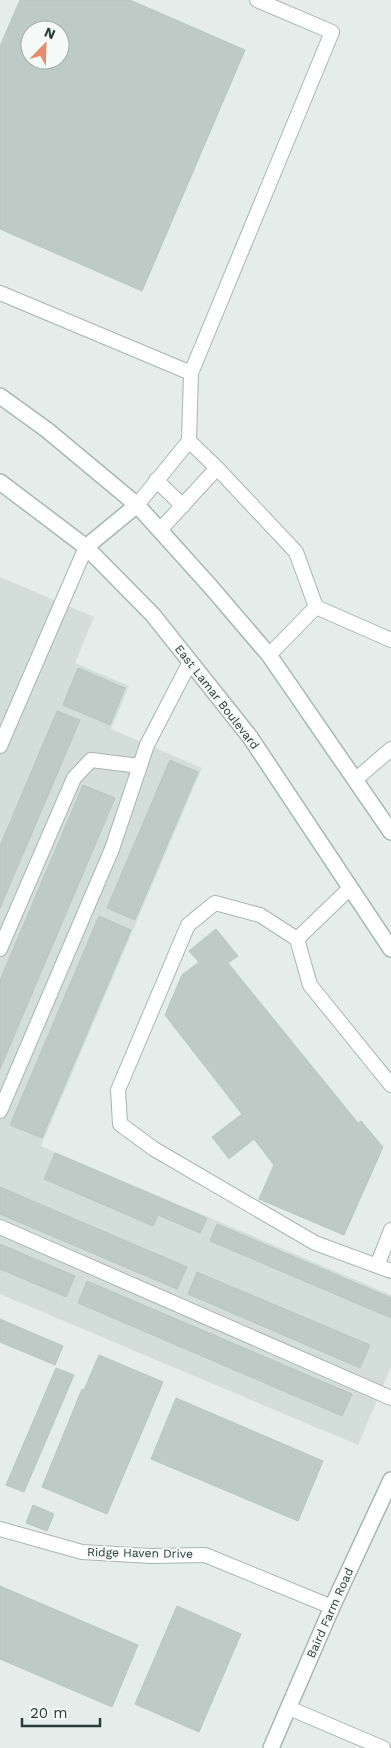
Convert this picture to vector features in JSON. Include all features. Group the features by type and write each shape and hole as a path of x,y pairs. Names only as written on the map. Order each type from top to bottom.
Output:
{"main road":[{"path":"0,396 48,430 137,505 160,530 269,655 391,832"},
{"name":"East Lamar Boulevard","path":"0,482 86,547 153,614 250,737 391,949"},
{"path":"86,547 137,505"},
{"name":"Baird Farm Road","path":"271,1748 332,1607 391,1480"}],"lane":[{"path":"137,505 188,441 192,373 332,32 257,0"},
{"path":"0,293 192,373"},
{"path":"188,441 218,468 296,552 316,607 391,640"},
{"path":"160,530 218,468"},
{"path":"156,480 183,506"},
{"path":"0,746 86,547"},
{"path":"269,655 316,607"},
{"path":"0,1110 112,849 147,745 190,662"},
{"path":"355,780 391,749"},
{"path":"0,949 74,778 92,760 140,766"},
{"path":"298,939 350,888"},
{"path":"391,1085 310,985 298,939 260,915 215,903 188,925 118,1090 120,1124 154,1149 315,1242 391,1271"},
{"path":"0,1227 391,1398"},
{"path":"377,1266 391,1230"},
{"name":"Ridge Haven Drive","path":"0,1529 82,1552 151,1556 205,1554 332,1607"},
{"path":"289,1708 383,1748"}],"shaded area":[{"path":"0,577 94,617 75,663 129,686 111,729 202,768 41,1146 391,1295 391,1367 358,1445 0,1294"}],"building":[{"path":"20,0 130,0 245,50 142,291 0,229 0,46"},
{"path":"78,668 125,688 110,725 63,705"},
{"path":"57,711 80,720 0,908 0,846"},
{"path":"170,760 198,772 135,920 107,908"},
{"path":"83,785 115,798 0,1069 0,980"},
{"path":"99,916 131,930 42,1138 10,1125"},
{"path":"216,929 238,956 228,963 358,1123 361,1121 383,1147 344,1235 259,1199 274,1165 254,1139 229,1159 212,1137 242,1114 165,1015 182,975 199,962 189,951"},
{"path":"55,1153 207,1218 200,1233 158,1215 153,1226 44,1179"},
{"path":"0,1187 187,1267 177,1289 0,1214"},
{"path":"217,1224 391,1298 391,1318 210,1241"},
{"path":"0,1244 75,1276 66,1297 0,1269"},
{"path":"197,1272 370,1345 360,1368 188,1294"},
{"path":"87,1281 352,1394 342,1416 78,1303"},
{"path":"0,1319 63,1346 55,1365 0,1342"},
{"path":"99,1355 163,1382 107,1514 42,1487 82,1389 84,1390"},
{"path":"56,1368 74,1375 24,1492 6,1485"},
{"path":"176,1398 323,1461 298,1521 151,1459"},
{"path":"33,1505 54,1514 47,1531 26,1523"},
{"path":"0,1586 138,1645 112,1707 0,1659"},
{"path":"177,1606 241,1634 199,1732 135,1704"}]}
